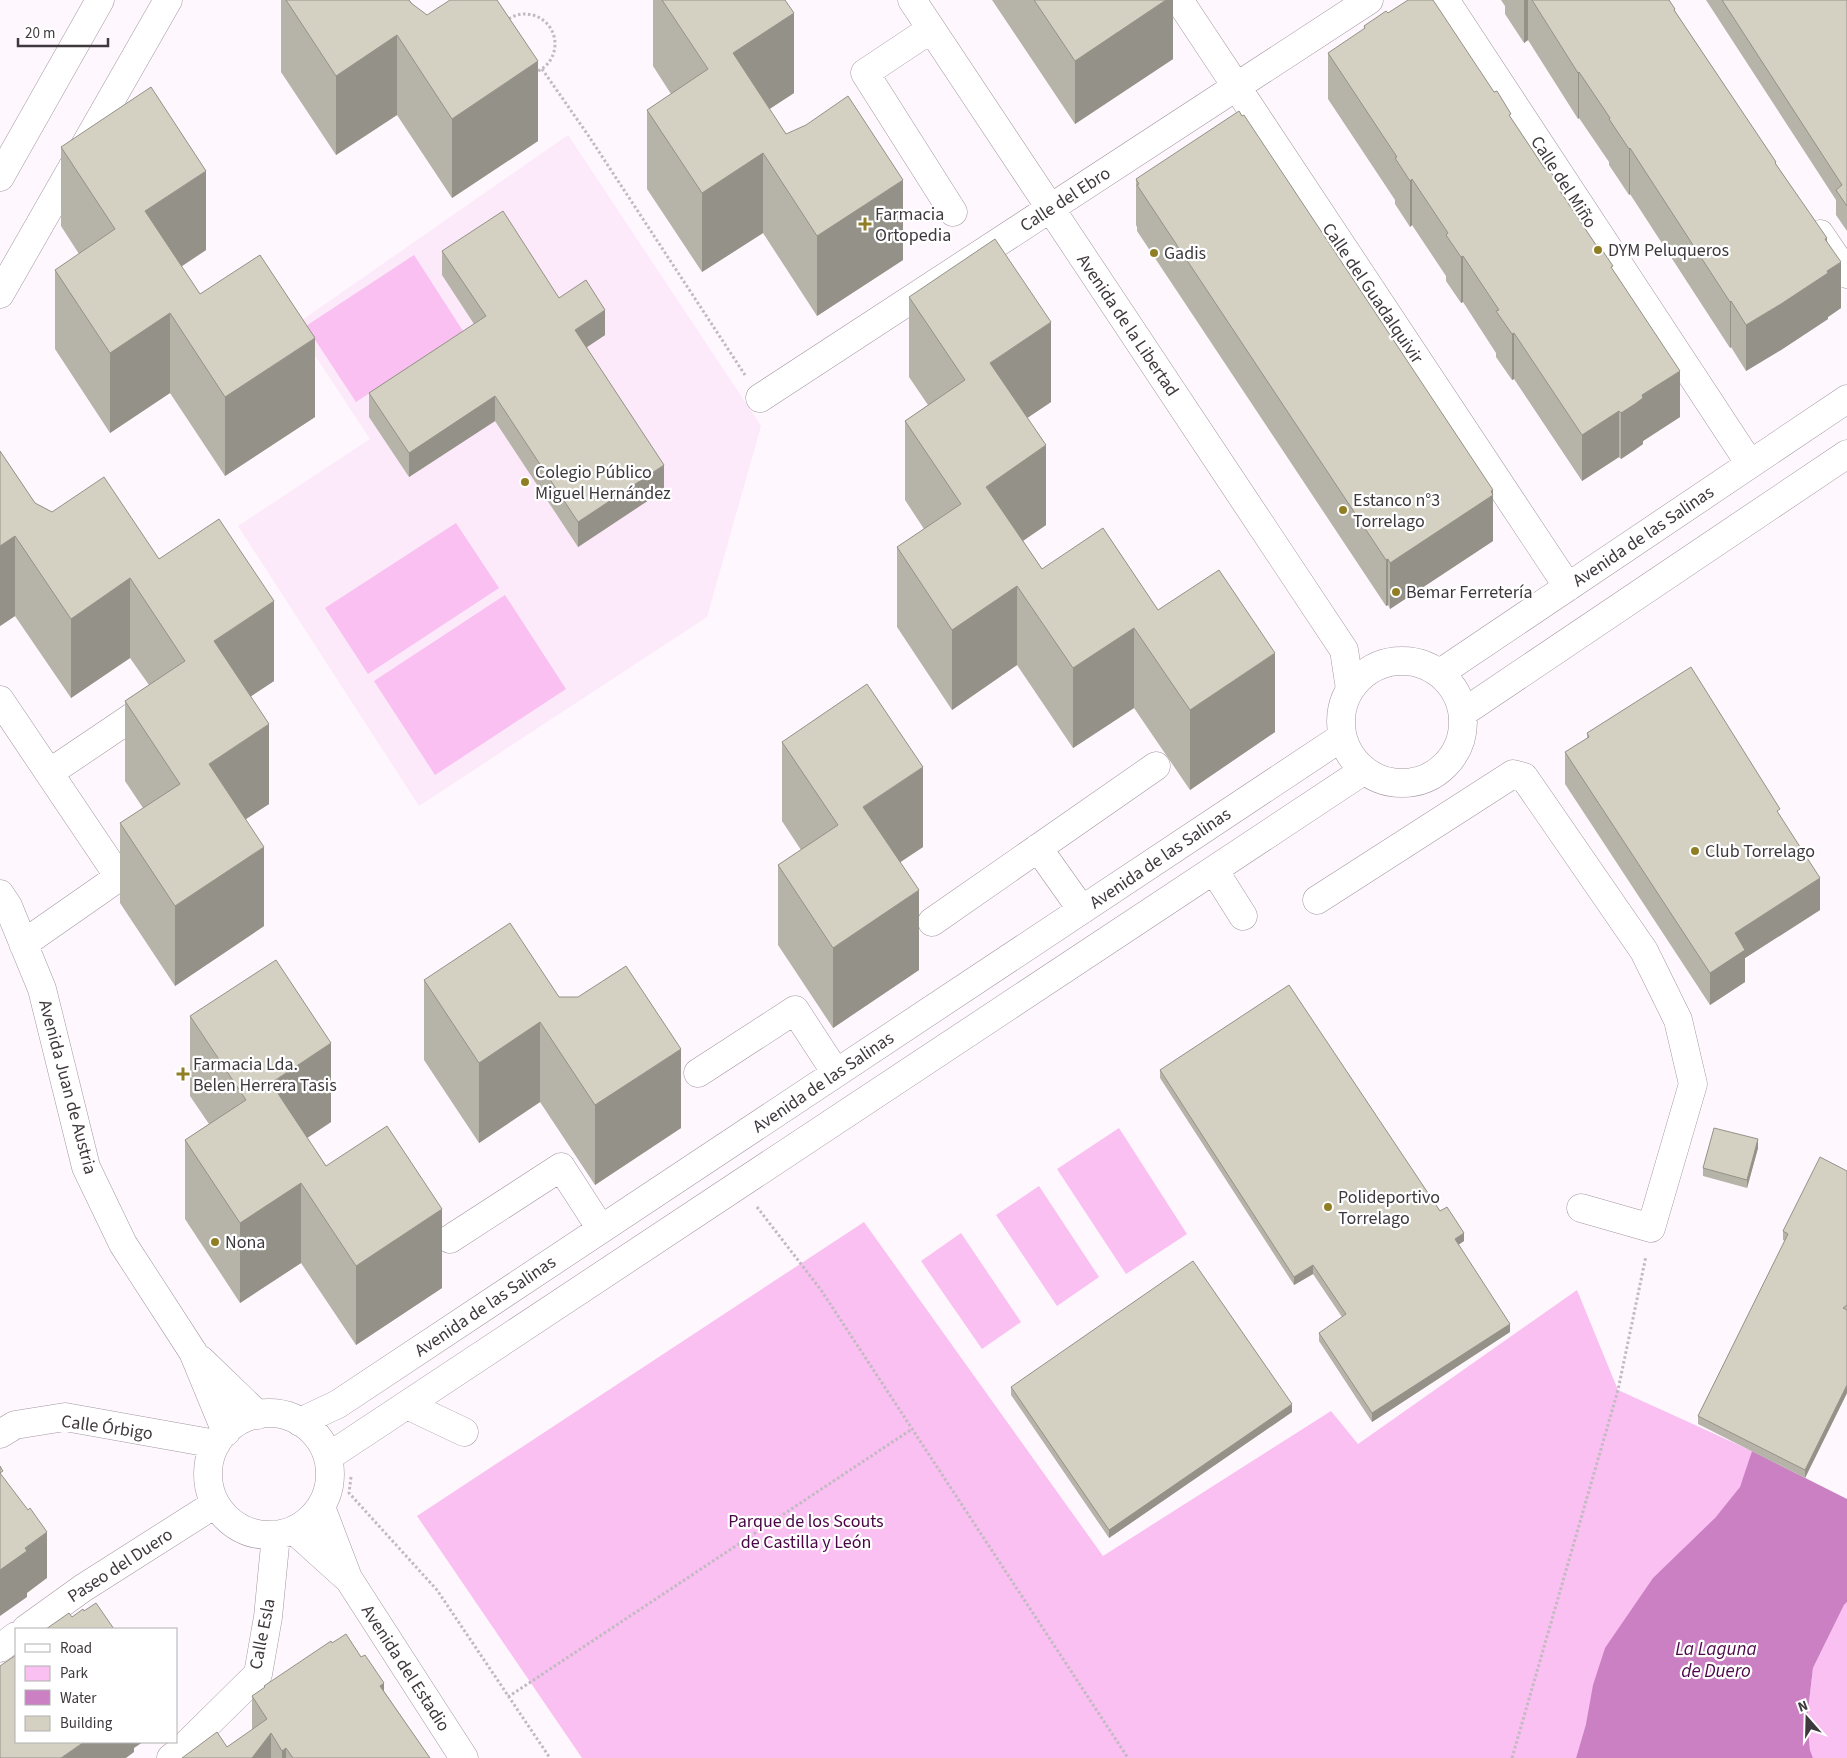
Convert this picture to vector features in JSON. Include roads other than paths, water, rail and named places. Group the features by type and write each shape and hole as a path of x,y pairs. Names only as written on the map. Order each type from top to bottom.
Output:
{"street":[{"path":"0,177 100,0"},
{"path":"0,294 168,0"},
{"name":"Avenida de la Libertad","path":"912,0 1344,650 1350,689"},
{"name":"Calle del Guadalquivir","path":"1179,0 1568,586"},
{"name":"Calle del Ebro","path":"760,398 1369,0"},
{"name":"Calle del Miño","path":"1445,0 1750,464"},
{"path":"931,30 865,73 953,212"},
{"path":"1809,216 1847,274"},
{"name":"Avenida de las Salinas","path":"1440,673 1847,400"},
{"path":"1464,712 1847,454"},
{"path":"1344,650 1380,665"},
{"path":"1317,900 1444,785 1460,743 1464,712 1458,695 1451,684 1440,673 1429,666 1398,660 1380,665 1363,676 1350,689 1343,707 1341,726 1342,737 1352,757 1364,771 1379,779 1392,782 1444,785 1513,774 1524,777 1644,951 1678,1020 1693,1084 1651,1228 1581,1208"},
{"path":"0,700 119,877 24,944"},
{"path":"49,773 135,715"},
{"name":"Avenida de las Salinas","path":"300,1422 338,1404 1342,737"},
{"path":"932,922 1156,766"},
{"path":"328,1457 1364,771"},
{"path":"1038,848 1082,910"},
{"path":"1214,870 1243,916"},
{"name":"Avenida Juan de Austria","path":"0,894 8,906 42,989 86,1167 123,1244 193,1352 258,1415"},
{"path":"698,1073 795,1010 836,1073"},
{"path":"450,1239 561,1167 601,1229"},
{"name":"Avenida Juan de Austria","path":"193,1352 221,1438"},
{"path":"407,1405 464,1432"},
{"path":"258,1415 285,1416 300,1422 312,1431 322,1443 328,1457 330,1474 328,1491 321,1507 309,1520 285,1532 258,1535 241,1529 226,1518 215,1504 210,1489 208,1474 210,1458 221,1438 240,1422 258,1415"},
{"name":"Calle Órbigo","path":"5,1425 65,1417 221,1438"},
{"name":"Paseo del Duero","path":"27,1628 83,1588 215,1504"},
{"name":"Avenida del Estadio","path":"321,1507 348,1578 464,1758"},
{"name":"Avenida del Estadio","path":"285,1532 348,1578"},
{"name":"Calle Esla","path":"171,1758 215,1734 258,1674 285,1532"},
{"path":"0,1648 15,1637"}],"water":[{"name":"La Laguna de Duero","path":"1752,1451 1847,1499 1847,1602 1813,1668 1807,1719 1810,1750 1813,1758 1576,1758 1586,1724 1593,1685 1605,1648 1653,1578 1715,1518 1740,1487"}],"place":[{"name":"Farmacia Ortopedia","path":"865,224"},
{"name":"DYM Peluqueros","path":"1598,250"},
{"name":"Gadis","path":"1154,253"},
{"name":"Colegio Público Miguel Hernández","path":"525,482"},
{"name":"Estanco n°3 Torrelago","path":"1343,510"},
{"name":"Bemar Ferretería","path":"1396,592"},
{"name":"Club Torrelago","path":"1695,851"},
{"name":"Farmacia Lda. Belen Herrera Tasis","path":"183,1074"},
{"name":"Polideportivo Torrelago","path":"1328,1207"},
{"name":"Nona","path":"215,1242"}],"park label":[{"name":"Parque de los Scouts de Castilla y León","path":"806,1531"}]}
